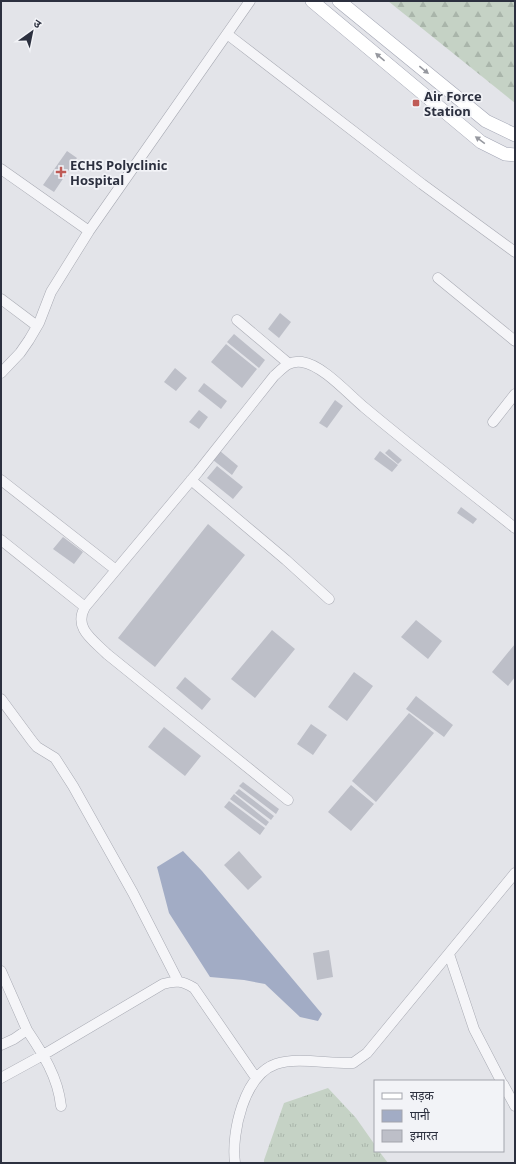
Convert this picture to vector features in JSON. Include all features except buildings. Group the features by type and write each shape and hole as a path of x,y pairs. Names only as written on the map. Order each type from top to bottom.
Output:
{"main road":[{"path":"312,1 481,142 505,154 515,155"},
{"path":"339,1 486,122 515,135"}],"street":[{"path":"1,373 20,353 37,326 51,292 89,231 250,1"},
{"path":"227,34 422,184 515,252"},
{"path":"1,169 89,231"},
{"path":"438,278 515,341"},
{"path":"1,299 37,326"},
{"path":"237,320 288,363"},
{"path":"288,800 107,654 90,637 81,624 82,612 191,480 274,376 288,363 303,362 330,376 365,408 515,528"},
{"path":"492,422 515,394"},
{"path":"1,480 116,570"},
{"path":"191,480 286,560 329,599"},
{"path":"1,540 86,607"},
{"path":"1,699 37,747 55,758 73,786 133,893 178,980"},
{"path":"235,1163 234,1134 238,1115 256,1078 266,1069 276,1064 293,1061 353,1063 367,1054 515,873"},
{"path":"449,954 474,1029 500,1080"},
{"path":"1,971 27,1030 43,1055 58,1086 60,1106"},
{"path":"1,1078 163,984 178,980 194,988 256,1078"},
{"path":"1,1045 14,1039 27,1030"},
{"path":"504,1086 515,1106"}],"green space":[{"path":"388,1 515,1 515,103"},
{"path":"328,1088 356,1118 374,1144 374,1152 380,1152 388,1163 264,1163 284,1103"}],"water":[{"path":"183,851 202,871 322,1014 318,1021 300,1017 265,984 244,980 210,977 169,913 157,867"}],"place":[{"name":"Air Force Station","path":"416,103"},
{"name":"ECHS Polyclinic Hospital","path":"61,172"}]}
